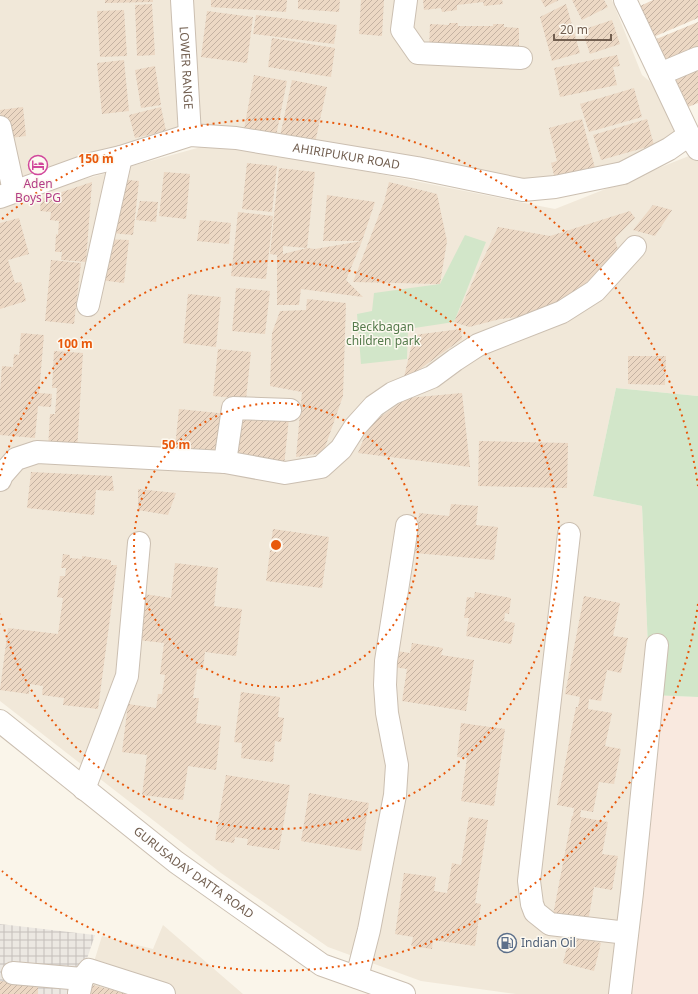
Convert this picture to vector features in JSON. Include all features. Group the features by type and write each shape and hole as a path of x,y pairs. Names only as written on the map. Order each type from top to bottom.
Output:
{"street":[{"name":"LOWER RANGE","path":"182,0 190,135"},
{"path":"406,0 402,30 418,53 521,58"},
{"path":"625,0 660,74 691,129"},
{"path":"660,74 698,58"},
{"path":"0,127 7,194"},
{"name":"AHIRIPUKUR ROAD","path":"7,194 91,164 121,157 190,135 236,138 418,168 523,190 555,187 623,173 669,149 691,129"},
{"path":"88,305 121,157"},
{"path":"0,480 2,475 16,459 36,452 225,462 285,472 321,467 341,449 355,427 374,406 393,393 432,377 478,345 562,312 595,291 635,247"},
{"path":"225,462 233,408 290,410"},
{"path":"357,978 369,930 395,795 397,766 387,713 385,685 386,661 407,526"},
{"path":"569,534 528,880 532,904 535,912 550,924 627,933"},
{"path":"84,788 127,676 139,543"},
{"path":"620,994 657,645"},
{"name":"GURUSADAY DATTA ROAD","path":"0,721 176,862 322,965 357,978 380,990 404,994"},
{"path":"13,973 80,987 89,970 164,994"}],"shaded area":[{"path":"0,0 171,0 178,131 30,174 0,188"},
{"path":"190,0 612,0 642,75 681,107 684,139 552,187 195,130"},
{"path":"219,142 555,209 694,154 698,160 698,396 616,388 593,496 642,506 650,695 633,994 516,994 421,981 328,947 221,873 0,701 0,204 9,200"},
{"path":"650,695 698,697 698,994 633,994"},
{"path":"0,924 95,935 75,994 0,994"},
{"path":"163,925 243,994 84,994 102,936 153,949"}],"green space":[{"name":"Beckbagan children park","path":"465,235 486,242 454,322 408,329 407,359 361,364 357,314 372,311 374,293 440,284"},
{"path":"616,388 698,396 698,697 650,695 642,506 593,496"}],"building":[{"path":"105,0 153,0 153,2 105,3"},
{"path":"211,0 287,0 286,12 211,7"},
{"path":"298,0 340,0 339,12 298,9"},
{"path":"361,0 384,0 382,36 359,34"},
{"path":"423,0 502,0 503,4 484,6 483,2 457,5 457,10 442,12 441,8 424,10"},
{"path":"541,0 559,0 545,7"},
{"path":"572,0 604,0 608,7 582,20"},
{"path":"653,0 698,0 698,18 651,38 638,7"},
{"path":"152,4 155,55 137,56 135,5"},
{"path":"566,4 580,53 552,61 540,17"},
{"path":"124,10 127,56 100,57 97,11"},
{"path":"207,11 253,17 247,63 201,57"},
{"path":"256,15 337,25 334,44 253,34"},
{"path":"612,20 620,44 590,54 582,30"},
{"path":"698,22 698,55 666,69 654,40"},
{"path":"449,23 458,23 458,26 493,26 493,24 504,24 504,27 519,28 519,51 429,49 430,24 449,25"},
{"path":"272,38 335,48 331,77 268,67"},
{"path":"617,55 620,66 613,67 617,85 560,97 554,68"},
{"path":"124,60 129,111 102,114 97,63"},
{"path":"698,63 698,103 688,107 673,75"},
{"path":"155,66 161,105 141,108 135,70"},
{"path":"254,75 287,81 276,136 244,129"},
{"path":"292,80 327,87 315,143 280,136"},
{"path":"634,88 642,117 589,132 580,104"},
{"path":"23,107 26,136 3,139 0,110"},
{"path":"161,107 166,131 135,138 129,115"},
{"path":"582,119 595,168 555,179 551,163 557,161 549,128"},
{"path":"647,119 654,145 601,160 593,135"},
{"path":"247,163 277,166 272,212 242,209"},
{"path":"279,168 315,172 307,248 315,249 362,241 346,280 363,297 301,289 299,305 277,305 277,255 270,254","holes":["283,246 307,248 283,254"]},
{"path":"164,172 190,174 186,219 159,216"},
{"path":"118,179 139,181 133,235 112,233"},
{"path":"92,182 86,262 61,260 62,252 55,252 56,234 58,235 59,221 50,220 51,212 40,211 41,199"},
{"path":"389,182 437,194 447,241 440,284 353,282 384,202"},
{"path":"327,195 375,202 362,241 323,241"},
{"path":"140,201 158,202 156,222 136,220"},
{"path":"653,205 672,210 655,236 633,230"},
{"path":"630,211 635,218 615,238 619,254 580,288 556,303 527,316 500,319 469,327 454,322 498,227 550,236"},
{"path":"238,212 273,216 266,279 231,276"},
{"path":"19,218 29,254 8,260 15,283 21,282 26,301 0,309 0,223"},
{"path":"200,220 231,223 229,244 197,241"},
{"path":"105,239 129,240 124,283 100,280"},
{"path":"51,260 81,263 74,324 45,321"},
{"path":"236,288 270,291 265,334 232,331"},
{"path":"188,294 221,297 216,347 183,343"},
{"path":"307,299 346,303 343,396 323,453 296,457 302,392 270,386 272,333 280,311 306,310"},
{"path":"461,329 462,339 403,381 414,335"},
{"path":"21,333 44,335 39,393 52,394 51,407 38,406 35,438 0,435 0,391 2,366 13,367 14,354 19,355"},
{"path":"218,349 251,352 246,399 213,396"},
{"path":"54,351 83,353 77,451 48,449 50,414 55,414 57,388 52,388"},
{"path":"628,356 666,356 665,385 628,384"},
{"path":"462,393 470,467 358,453 369,425 407,398"},
{"path":"179,409 228,414 223,461 174,456"},
{"path":"239,413 289,418 284,466 234,461"},
{"path":"479,441 568,443 567,488 478,486"},
{"path":"31,472 112,476 114,491 96,490 94,515 27,508"},
{"path":"138,489 176,493 168,515 138,510"},
{"path":"451,504 478,506 476,525 498,527 494,560 415,553 419,513 449,516"},
{"path":"273,529 329,537 322,588 266,581"},
{"path":"63,554 70,555 70,558 82,559 82,556 111,560 111,565 117,565 98,709 63,705 64,698 42,695 43,686 30,684 29,694 0,690 8,628 58,634 63,598 57,597 60,576 65,576 66,568 61,568"},
{"path":"175,563 218,568 214,606 242,609 236,656 205,652 203,669 197,669 193,698 199,698 196,723 221,726 216,770 188,766 183,800 142,795 147,755 122,752 128,704 156,708 158,694 162,694 165,675 160,674 164,643 138,640 144,594 171,598"},
{"path":"475,592 511,598 509,614 505,613 504,621 515,623 511,644 466,636 469,618 464,618 467,597 474,598"},
{"path":"584,596 620,603 613,636 628,638 621,673 607,670 601,701 589,699 588,709 612,713 605,746 621,749 614,784 599,782 593,812 581,810 580,817 608,822 602,854 618,856 612,890 594,887 588,922 553,915 574,808 557,805 576,707 578,707 580,697 565,694"},
{"path":"412,643 443,648 441,655 474,660 466,711 402,701 407,669 394,667 397,651 410,653"},
{"path":"241,692 280,697 278,717 284,718 281,742 275,741 273,762 241,758 242,743 234,742"},
{"path":"461,723 505,729 494,806 461,801 467,758 457,757"},
{"path":"226,775 290,785 279,850 247,845 248,839 235,837 234,843 215,840"},
{"path":"309,793 369,803 361,851 301,841"},
{"path":"469,817 488,820 475,903 481,904 475,946 433,940 432,949 411,946 413,937 395,934 404,873 436,877 434,891 447,893 452,863 461,865"},
{"path":"570,935 601,943 594,971 563,963"},
{"path":"0,981 38,985 38,994 0,994"},
{"path":"85,983 124,993 124,994 82,994"}],"place":[{"name":"Aden Boys PG","path":"38,165"},
{"name":"Indian Oil","path":"507,943"}]}
